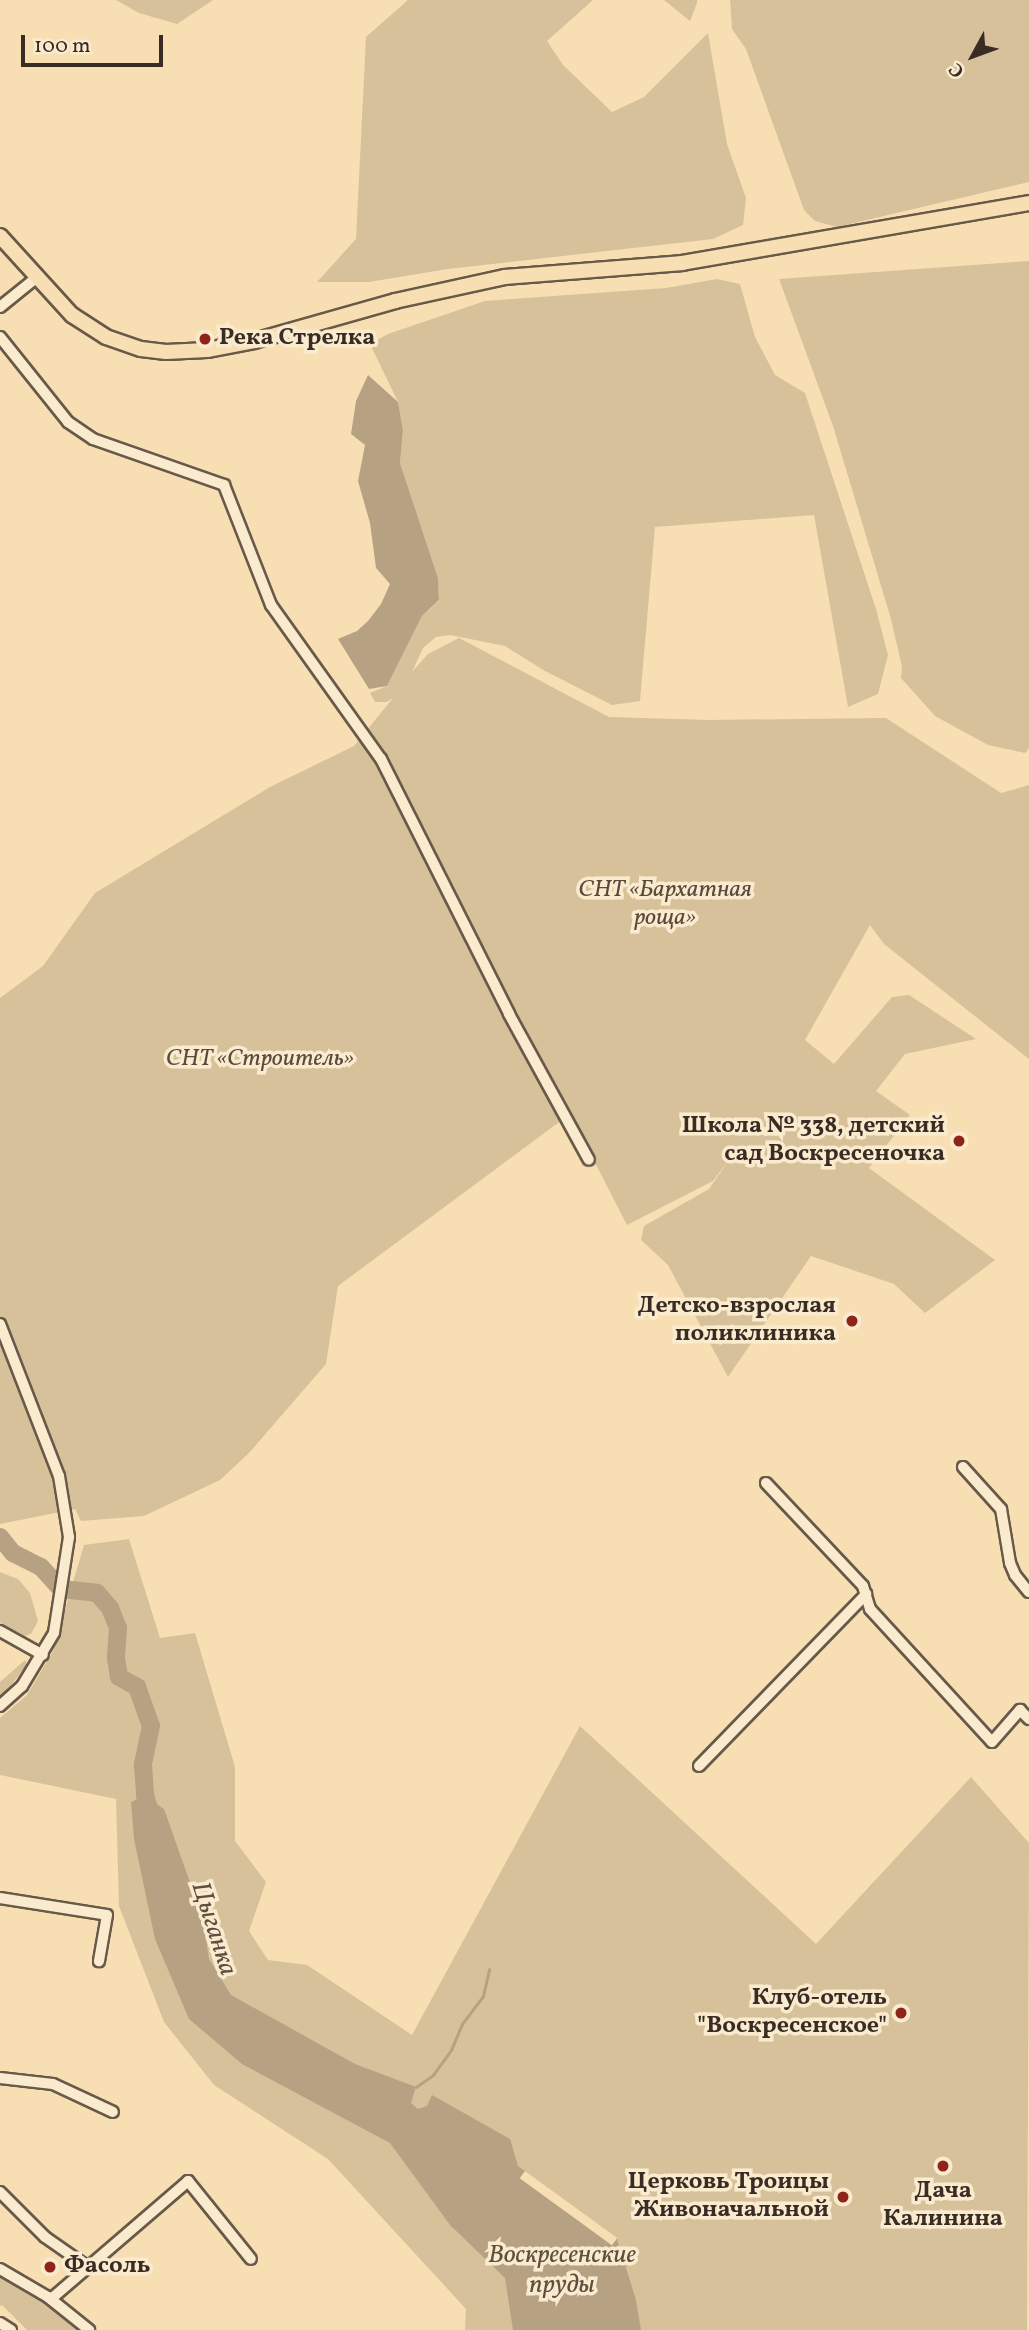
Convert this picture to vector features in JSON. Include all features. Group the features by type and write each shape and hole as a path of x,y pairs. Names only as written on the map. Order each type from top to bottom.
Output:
{"main road":[{"path":"0,236 72,315 106,337 141,349 166,352 207,350 254,341 395,301 505,277 705,260 1029,203"}],"street":[{"path":"0,307 36,278"},
{"path":"0,337 68,422 85,433 224,485 271,605 381,759 509,1014 589,1160"},
{"path":"0,1324 59,1476 69,1537 58,1620 43,1655 22,1686 0,1706"},
{"path":"963,1467 1000,1509 1014,1575 1029,1592"},
{"path":"766,1483 863,1586 870,1609 992,1742 1020,1710 1029,1719"},
{"path":"699,1766 866,1594"},
{"path":"0,1631 43,1655"},
{"path":"0,1898 107,1915 99,1961"},
{"path":"0,2078 52,2084 113,2112"},
{"path":"51,2299 188,2181 251,2259"},
{"path":"0,2192 45,2237 88,2267"},
{"path":"0,2269 51,2299 89,2330"},
{"path":"1,2322 11,2330"}],"green space":[{"path":"116,0 213,0 177,24 139,13"},
{"path":"408,0 593,0 547,41 563,65 612,112 644,97 708,33 727,144 746,198 743,225 713,239 448,269 369,282 317,282 356,239 366,37"},
{"path":"664,0 697,0 690,21"},
{"path":"730,0 1029,0 1029,182 837,227 815,221 804,210 746,49 732,29"},
{"path":"1029,261 1029,748 1025,753 988,745 935,716 901,678 902,667 891,619 833,426 779,279"},
{"path":"717,279 740,284 755,337 775,375 805,393 876,609 888,655 878,694 848,707 814,515 655,527 640,701 612,705 545,671 505,646 450,635 436,637 423,648 412,672 428,654 459,638 609,717 708,720 886,718 1001,793 1029,785 1029,1059 884,944 870,925 805,1040 834,1064 892,997 909,995 976,1039 905,1054 876,1091 910,1115 869,1168 995,1260 925,1313 894,1284 811,1256 728,1377 668,1265 641,1240 644,1226 709,1189 729,1160 713,1181 627,1225 570,1114 338,1286 326,1364 249,1453 220,1480 144,1516 81,1521 75,1509 0,1524 0,998 43,966 95,893 270,787 354,746 393,698 387,702 375,702 370,693 387,686 422,616 439,601 438,578 400,463 403,430 398,402 370,344 388,334 485,301 666,288"},
{"name":"Клуб-отель \"Воскресенское\"","path":"129,1539 160,1638 195,1633 235,1767 235,1841 266,1882 249,1931 268,1960 307,1965 412,2035 580,1726 816,1944 971,1777 1029,1843 1027,2330 465,2330 466,2309 328,2159 214,2085 164,2022 119,1906 116,1799 0,1775 0,1718 27,1695 53,1651 84,1545"},
{"path":"0,1572 18,1579 30,1593 38,1621 31,1634 25,1636 0,1623"},
{"path":"25,1660 27,1665 0,1699 0,1682"},
{"path":"0,2272 43,2299 84,2330 27,2330 0,2306"}],"water":[{"path":"368,375 398,402 403,430 400,463 438,578 439,600 422,616 387,686 369,689 338,639 357,631 368,621 381,604 390,584 376,568 370,523 358,481 365,445 351,434 356,401"},
{"name":"Воскресенские пруды","path":"145,1796 164,1809 203,1919 209,1959 231,1995 355,2064 416,2087 411,2103 418,2109 427,2106 432,2095 510,2139 518,2166 617,2239 636,2300 641,2330 513,2330 505,2278 450,2225 390,2143 242,2064 189,2019 155,1939 134,1839 131,1802"}],"pier":[{"path":"525,2171 617,2238 612,2245 520,2178"}],"waterway":[{"name":"Цыганка","path":"0,1537 13,1553 41,1567 61,1589 97,1593 110,1608 118,1628 116,1658 119,1677 137,1687 151,1726 143,1765 145,1796 152,1818"},
{"path":"416,2087 433,2075 451,2050 462,2024 483,1996 489,1970"}],"place":[{"name":"Река Стрелка","path":"205,339"},
{"name":"Школа № 338, детский сад Воскресеночка","path":"959,1141"},
{"name":"Детско-взрослая поликлиника","path":"852,1321"},
{"name":"Клуб-отель \"Воскресенское\"","path":"901,2013"},
{"name":"Дача Калинина","path":"943,2166"},
{"name":"Церковь Троицы Живоначальной","path":"843,2197"},
{"name":"Фасоль","path":"50,2267"}],"park label":[{"name":"СНТ «Бархатная роща»","path":"665,905"},
{"name":"СНТ «Строитель»","path":"260,1060"}]}
